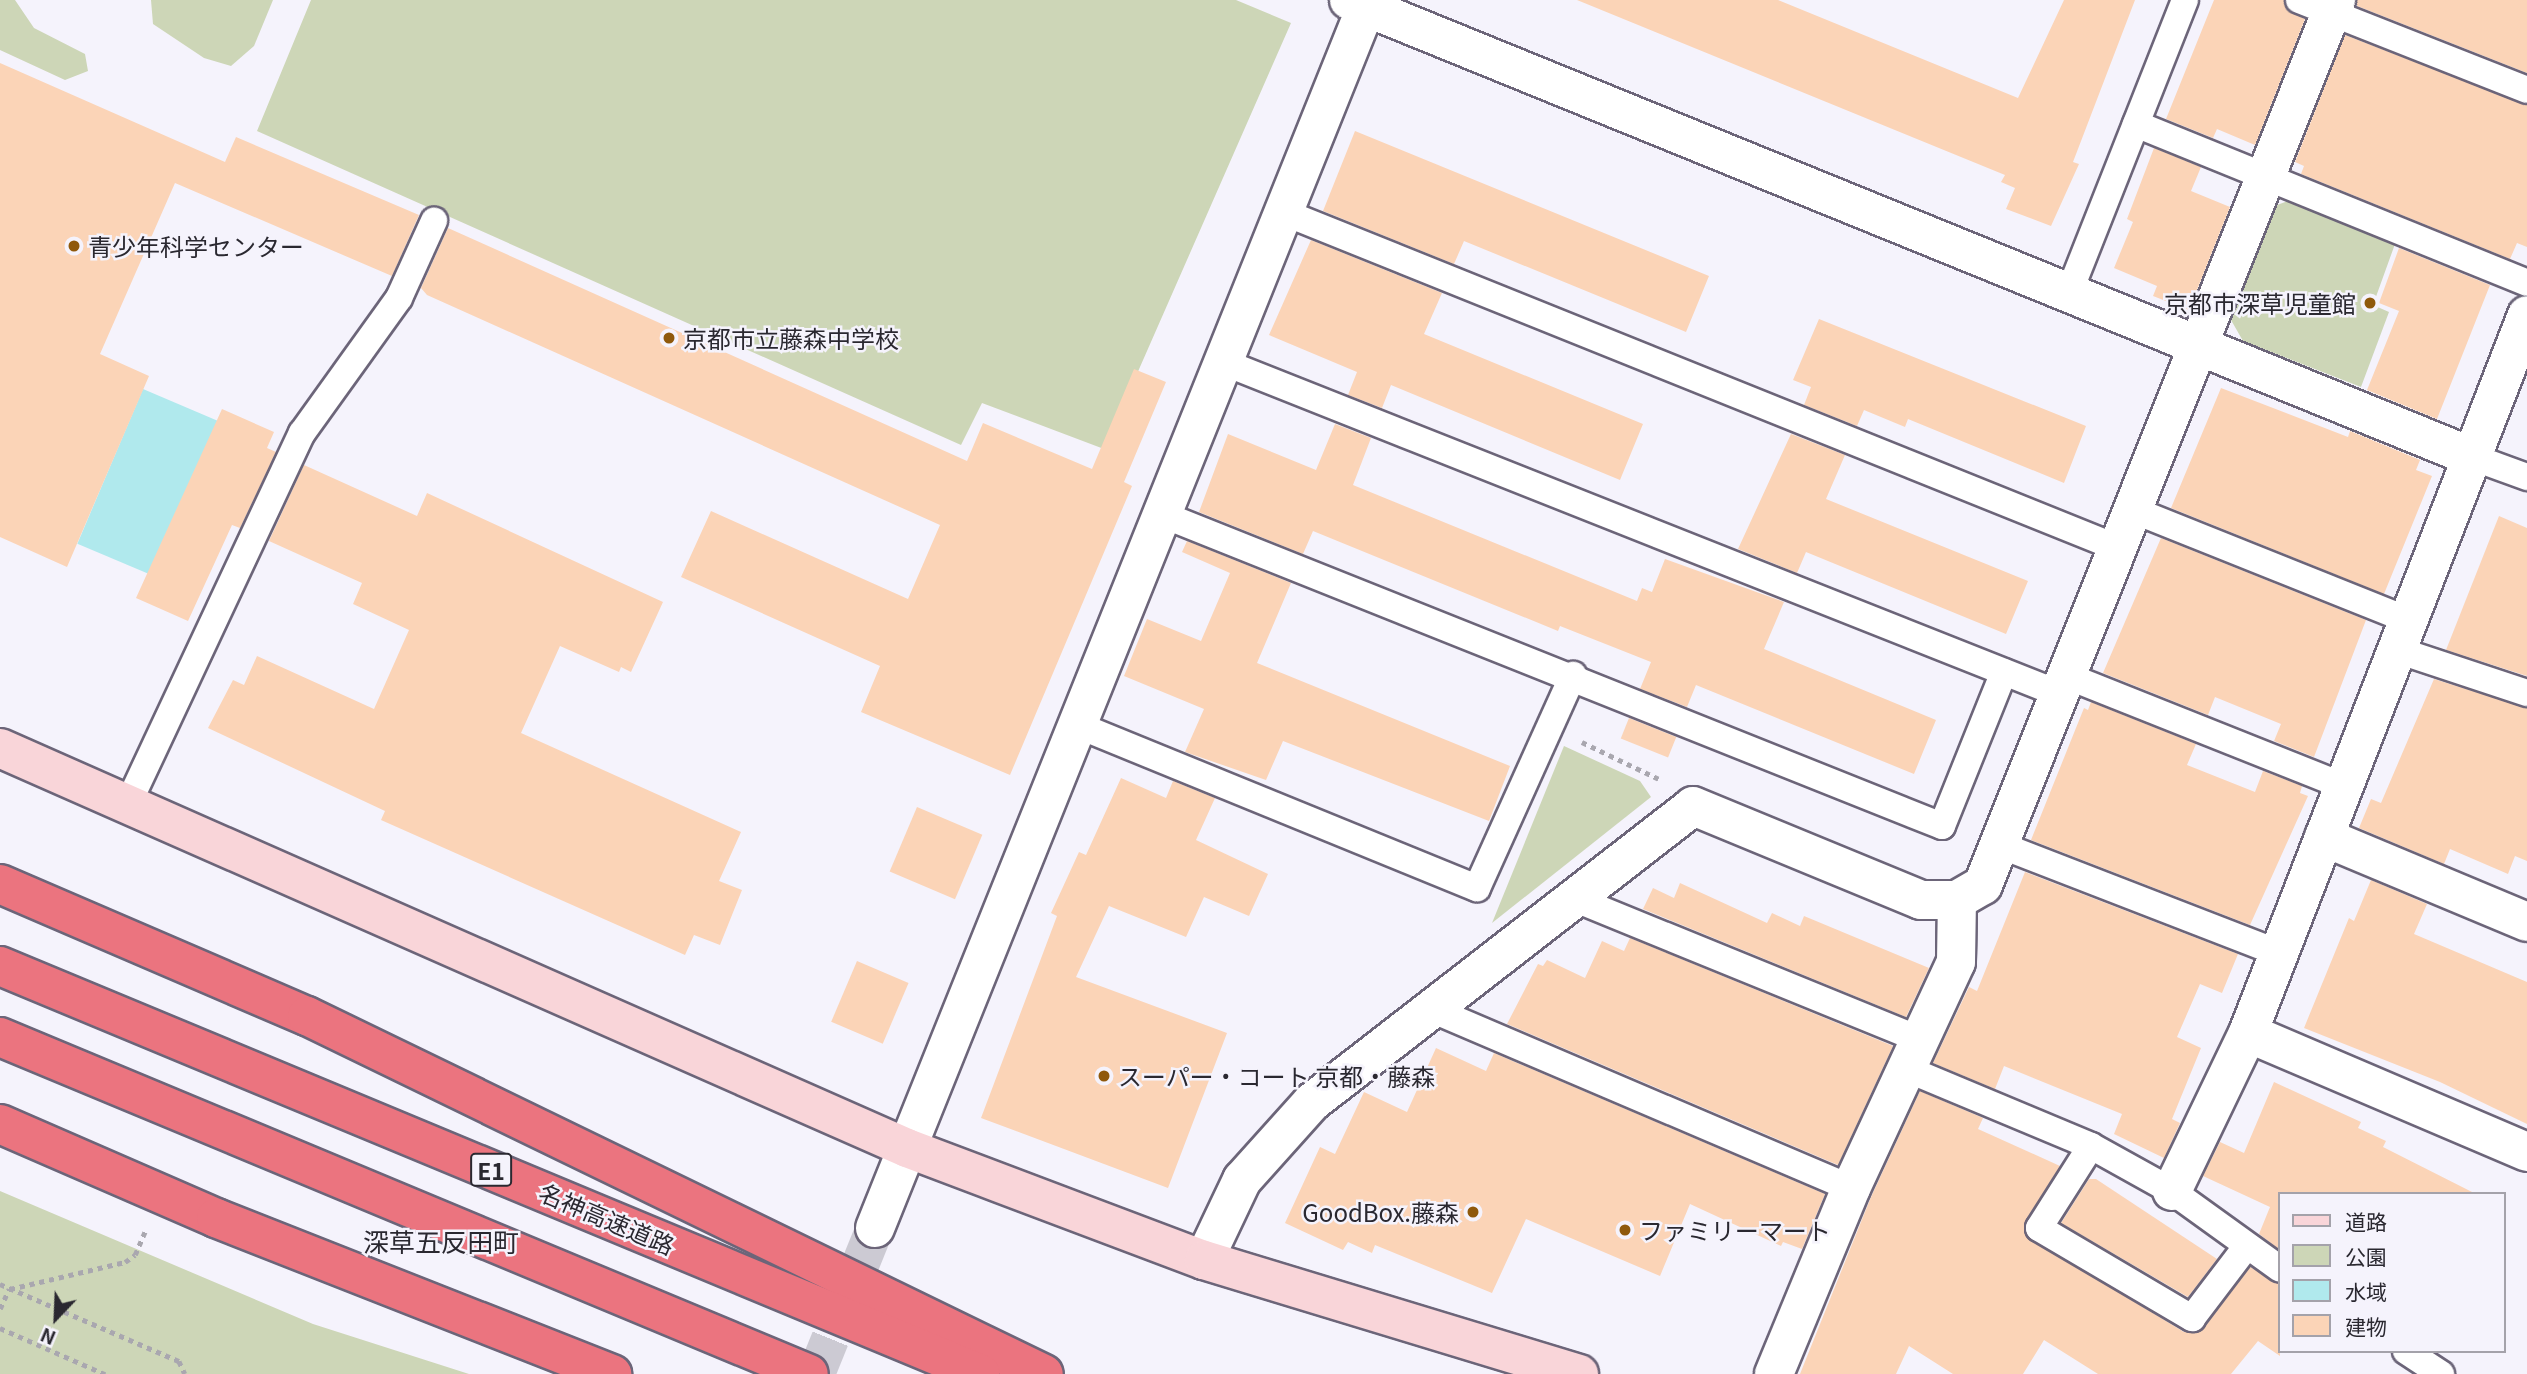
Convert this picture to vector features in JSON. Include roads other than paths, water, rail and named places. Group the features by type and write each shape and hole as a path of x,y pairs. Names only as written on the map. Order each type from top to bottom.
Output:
{"highway":[{"path":"0,884 307,1016 1044,1374"},
{"name":"名神高速道路","path":"0,966 981,1374"},
{"path":"0,1037 809,1374"},
{"path":"0,1124 216,1218 612,1374"}],"street":[{"path":"875,1228 1283,212 1361,2 2472,457"},
{"path":"1204,1260 1242,1180 1312,1102 1693,806 1921,900 1957,900 1983,885 2266,176 2322,4"},
{"path":"2172,1191 2248,1033 2527,315"},
{"path":"0,748 907,1148 1204,1260 1579,1374"},
{"path":"2324,837 2527,922"},
{"path":"1773,1374 1851,1188 1956,962 1957,900"},
{"path":"2248,1033 2527,1152"}],"lane":[{"path":"2069,293 2185,0"},
{"path":"2322,4 2527,90"},
{"path":"2136,124 2527,283"},
{"path":"1283,212 2118,548"},
{"path":"128,804 302,432 398,298 434,221"},
{"path":"1223,362 2004,672 2063,685 2344,786"},
{"path":"2472,457 2527,477"},
{"path":"2133,510 2527,693"},
{"path":"1161,514 1573,675 1942,826 2004,672"},
{"path":"1077,725 1478,888 1573,675"},
{"path":"2000,845 2278,953"},
{"path":"1573,898 1914,1055 2091,1146 2172,1191 2278,1268"},
{"path":"1431,1009 1851,1188"},
{"path":"2091,1146 2039,1228 2192,1318 2246,1247"},
{"path":"2409,1353 2441,1374"}],"water":[{"path":"143,389 218,421 152,575 77,544"}],"tunnel":[{"path":"816,1374 875,1228"}],"place":[{"name":"青少年科学センター","path":"74,246"},
{"name":"京都市深草児童館","path":"2370,303"},
{"name":"京都市立藤森中学校","path":"669,338"},
{"name":"スーパー・コート 京都・藤森","path":"1104,1076"},
{"name":"GoodBox.藤森","path":"1473,1212"},
{"name":"ファミリーマート","path":"1625,1230"}],"district":[{"name":"深草五反田町","path":"441,1241"}]}
